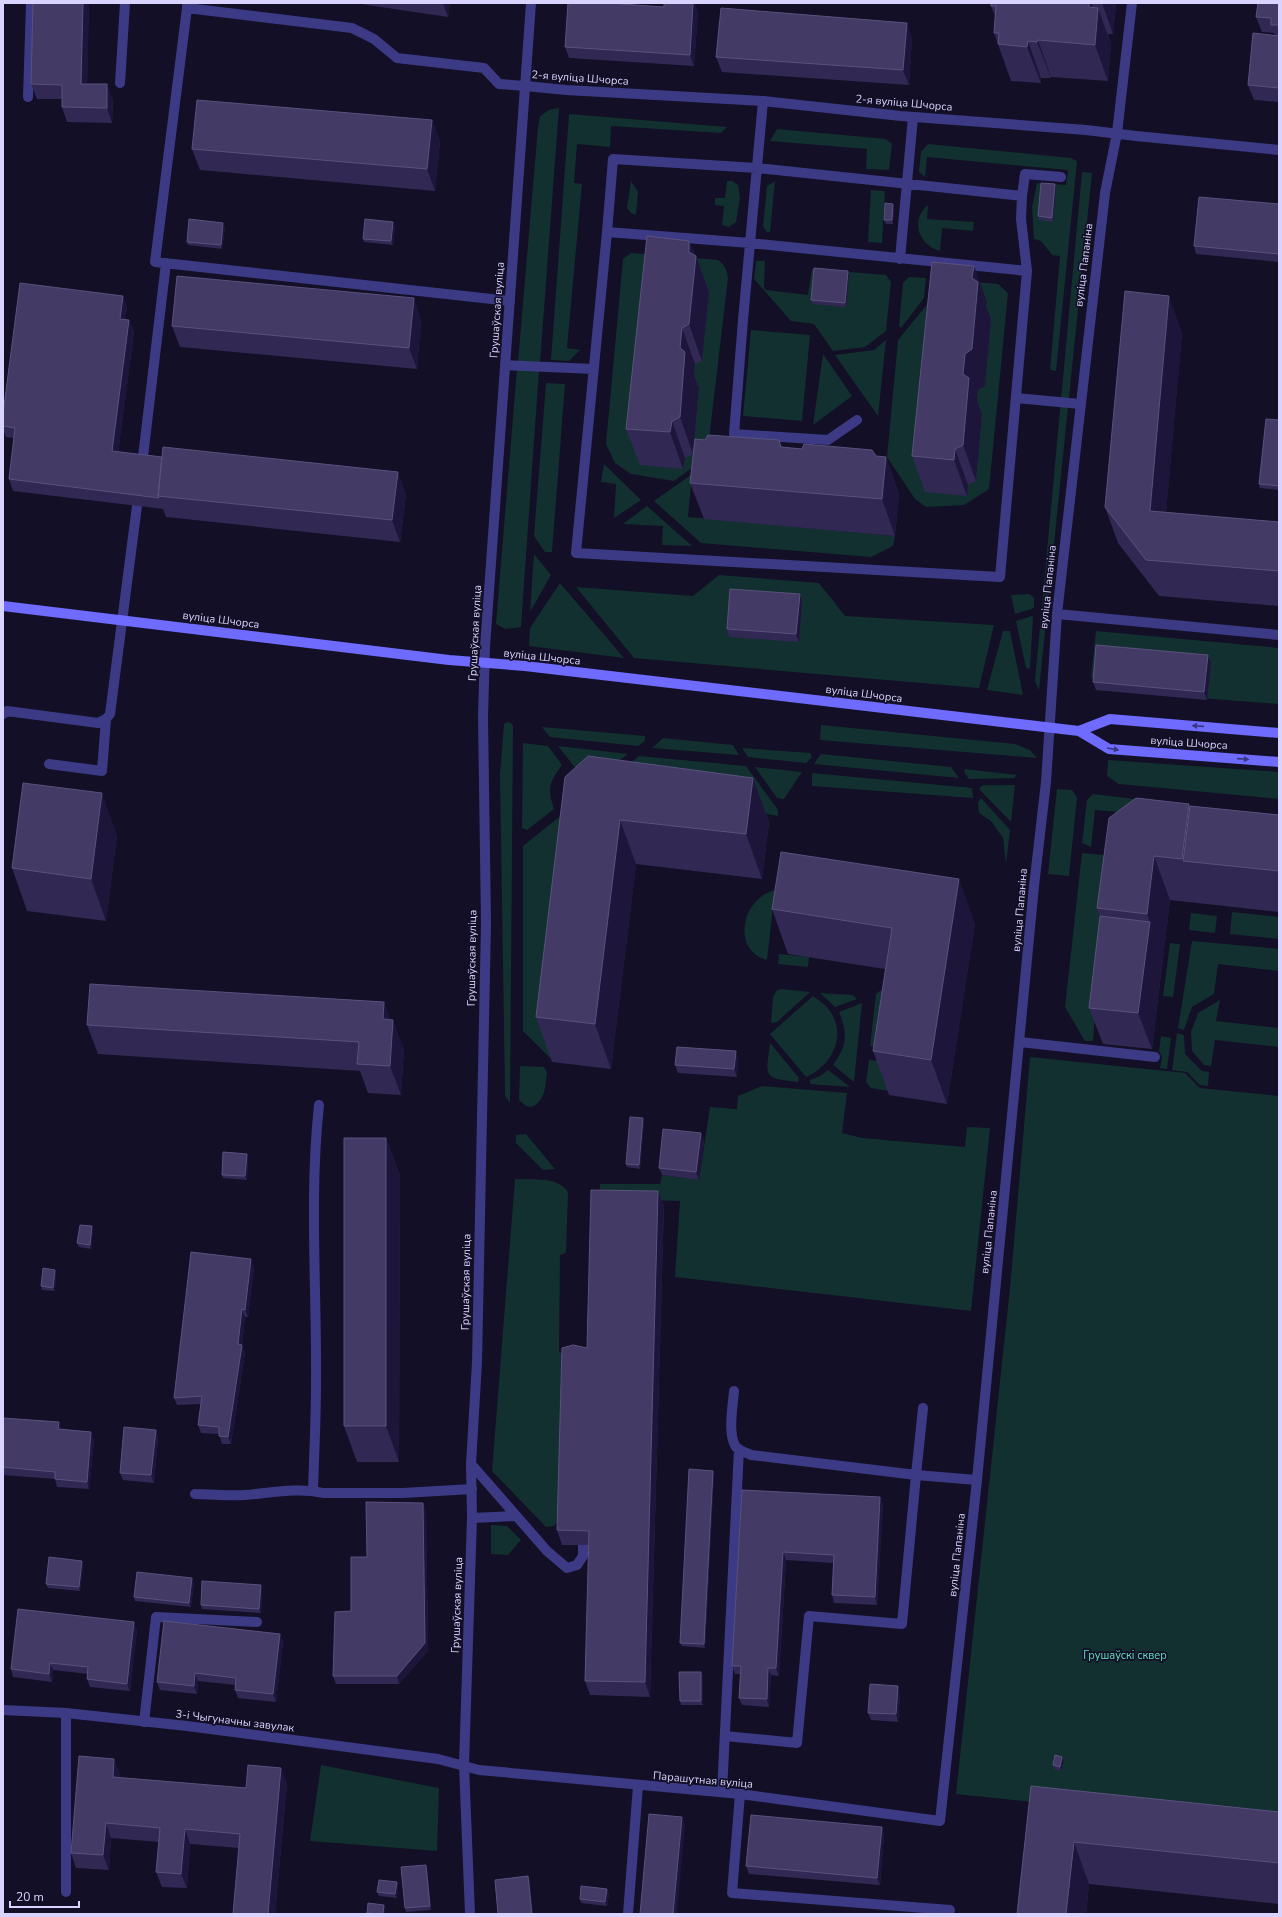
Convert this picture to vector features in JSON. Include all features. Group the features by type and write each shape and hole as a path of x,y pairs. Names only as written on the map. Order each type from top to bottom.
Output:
{"main road":[{"name":"вуліца Шчорса","path":"3,606 448,660 525,666 1050,727 1079,731 1109,749 1279,762"},
{"name":"вуліца Шчорса","path":"1079,731 1110,719 1279,733"}],"street":[{"path":"28,97 31,3"},
{"path":"120,83 125,3"},
{"name":"Грушаўская вуліца","path":"470,1914 464,1765 472,1518 472,1464 477,1362 486,923 483,717 485,663 505,365 531,3"},
{"name":"вуліца Папаніна","path":"940,1821 977,1480 1020,1042 1050,727 1057,614 1105,193 1117,133 1132,3"},
{"path":"187,5 155,262 510,301"},
{"name":"2-я вуліца Шчорса","path":"187,5 352,28 374,39 397,58 484,68 499,84 566,90 763,101 913,117 1117,133 1279,150"},
{"path":"763,101 734,434 828,440 857,420"},
{"path":"900,259 913,117"},
{"path":"1022,196 757,168 613,159 576,553 1000,577 1027,271 1021,219 1025,174 1061,177"},
{"path":"607,232 750,243 1027,271"},
{"path":"142,466 166,263"},
{"path":"505,365 594,369"},
{"path":"1016,398 1080,404"},
{"path":"49,764 102,771 106,719 111,706 137,506"},
{"path":"1057,614 1279,635"},
{"path":"3,714 7,711 98,723 106,719"},
{"path":"1020,1042 1155,1057"},
{"path":"313,1491 316,1384 314,1246 316,1129 319,1105"},
{"path":"734,1391 731,1429 734,1443 739,1450 751,1455 916,1475 977,1480"},
{"path":"724,1736 797,1743 809,1616 902,1624 923,1408"},
{"path":"722,1792 739,1450"},
{"path":"472,1464 547,1551 567,1568 576,1565 583,1556 583,1545"},
{"path":"195,1494 244,1495 268,1492 313,1491 323,1493 352,1494 472,1489"},
{"path":"472,1518 516,1516"},
{"path":"144,1722 156,1617 257,1622"},
{"name":"3-і Чыгуначны завулак","path":"3,1710 66,1713 144,1722 430,1758 464,1765"},
{"path":"66,1713 66,1892"},
{"name":"Парашутная вуліца","path":"464,1765 480,1770 638,1786 740,1794 940,1821"},
{"path":"628,1914 638,1786"},
{"path":"740,1794 732,1893 950,1910"}],"green space":[{"path":"559,108 540,363 518,362 538,127 540,116 549,110"},
{"path":"569,114 727,127 721,133 611,126 610,147 577,144 574,183 582,184 567,348 580,350 569,361 551,360"},
{"path":"777,129 886,139 892,144 889,170 866,169 867,149 770,141"},
{"path":"928,144 1071,158 1077,161 1056,371 1050,370 1060,256 1052,255 1041,241 1034,239 1032,207 1037,183 1066,185 1068,170 927,157 925,177 919,172 921,152"},
{"path":"1082,172 1092,173 1039,690 1035,681"},
{"path":"631,181 638,192 636,215 631,213 627,208"},
{"path":"727,181 732,181 738,185 740,198 736,222 729,227 722,225 724,206 715,205 715,198 725,198"},
{"path":"775,181 770,232 767,232 763,226 767,186"},
{"path":"871,190 885,191 882,243 868,242"},
{"path":"928,205 927,219 974,222 973,231 942,228 940,251 932,248 922,238 918,225 922,211"},
{"path":"631,253 718,260 724,266 728,275 707,457 674,481 631,474 615,463 606,444 623,259"},
{"path":"756,261 765,261 764,287 766,290 808,295 812,269 886,275 891,282 886,331 865,347 833,351 814,324 791,321 754,279"},
{"path":"909,277 926,278 924,298 901,328 899,326 903,283"},
{"path":"932,279 998,284 1008,293 989,489 964,505 926,507 915,499 887,457 898,340 929,302"},
{"path":"751,330 810,335 802,421 743,416"},
{"path":"886,340 878,416 835,355 874,350"},
{"path":"823,354 852,396 813,425"},
{"path":"517,369 539,370 521,627 505,629 496,624"},
{"path":"546,383 565,384 552,552 545,552 534,536"},
{"path":"604,464 641,500 614,518 616,484 601,482"},
{"path":"692,474 688,517 895,536 893,546 871,557 701,543 654,501"},
{"path":"647,506 692,546 662,545 663,526 623,524"},
{"path":"534,554 551,575 530,612"},
{"path":"719,575 819,583 845,616 994,625 979,688 634,658 576,587 693,596"},
{"path":"560,583 624,658 529,646 530,628"},
{"path":"1029,594 1034,598 1034,608 1015,614 1011,595"},
{"path":"1032,616 1030,669 1026,668 1016,621"},
{"path":"1003,631 1010,631 1023,695 987,690"},
{"path":"1096,631 1279,648 1279,704 1096,690 1097,682 1091,677"},
{"path":"507,722 511,723 513,726 510,1103 505,1096 500,775 504,724"},
{"path":"821,725 1015,744 1030,750 1037,758 820,740"},
{"path":"542,727 645,736 645,741 638,746 550,737"},
{"path":"663,738 733,745 739,755 652,748"},
{"path":"523,743 548,746 562,765 554,776 550,786 550,795 554,809 527,830 522,828"},
{"path":"558,746 628,754 588,784"},
{"path":"742,748 810,753 812,757 806,763 748,757"},
{"path":"821,754 951,767 959,778 814,764"},
{"path":"639,756 746,766 778,810 778,816 750,811 750,806 594,792"},
{"path":"1108,760 1279,772 1279,799 1119,784 1107,776"},
{"path":"755,767 802,772 784,799 777,798"},
{"path":"965,769 1017,775 1014,778 969,779 964,772"},
{"path":"812,773 972,788 973,798 812,786"},
{"path":"983,785 1015,785 1011,822 979,789"},
{"path":"1057,789 1072,790 1077,798 1069,876 1048,874"},
{"path":"1093,794 1135,799 1132,813 1095,810 1091,847 1082,843 1087,800"},
{"path":"981,798 1010,830 1006,864 1003,838 991,821 979,813 978,802"},
{"path":"569,809 572,866 550,1058 523,1031 523,846"},
{"path":"1082,853 1114,856 1102,914 1093,1041 1085,1041 1065,1007"},
{"path":"775,890 767,960 756,955 749,947 745,936 745,925 748,914 754,903 763,895"},
{"path":"1232,912 1279,917 1279,939 1230,934"},
{"path":"1191,913 1217,916 1215,933 1189,930"},
{"path":"1192,941 1279,949 1279,971 1218,964 1214,994 1192,1007 1184,1030 1178,1028"},
{"path":"1170,943 1180,944 1173,997 1163,996"},
{"path":"779,954 809,957 808,967 778,964"},
{"path":"889,984 890,1048 870,1046 876,994"},
{"path":"781,989 810,992 777,1022 771,1023 773,997 776,991"},
{"path":"820,993 853,995 857,999 835,1007"},
{"path":"813,996 826,1006 833,1016 837,1026 837,1036 831,1056 816,1072 806,1077 770,1034"},
{"path":"1220,1000 1216,1021 1279,1028 1279,1047 1215,1040 1211,1066 1204,1065 1192,1051 1191,1032 1198,1013"},
{"path":"862,1003 854,1082 833,1065 841,1052 845,1040 844,1027 839,1012"},
{"path":"1177,1033 1184,1035 1185,1054 1202,1071 1209,1072 1208,1086 1200,1085 1187,1072 1172,1070"},
{"path":"1161,1036 1171,1038 1167,1069 1160,1068 1162,1057 1159,1051"},
{"path":"770,1043 799,1078 798,1082 778,1079 769,1074 768,1063"},
{"name":"Грушаўскі сквер","path":"1030,1057 1185,1073 1200,1088 1279,1096 1279,1828 956,1794 1010,1288"},
{"path":"869,1060 891,1062 889,1091 871,1088 866,1082"},
{"path":"520,1066 544,1067 547,1072 542,1097 537,1104 532,1107 526,1106 519,1100"},
{"path":"828,1070 850,1087 810,1084 810,1080 820,1076"},
{"path":"762,1086 847,1093 842,1133 862,1138 965,1147 967,1127 990,1128 971,1311 675,1277 680,1201 599,1199 600,1184 660,1184 662,1175 699,1180 710,1107 737,1109 738,1096"},
{"path":"526,1134 555,1169 543,1170 516,1143 516,1135"},
{"path":"515,1179 537,1179 551,1181 558,1183 568,1192 566,1253 560,1255 559,1351 564,1356 560,1518 554,1526 546,1527 492,1471"},
{"path":"491,1525 507,1526 521,1540 508,1555 491,1554"},
{"path":"321,1765 439,1788 437,1851 310,1841"}],"building":[{"path":"33,3 83,3 81,84 107,84 107,108 62,107 62,85 31,84"},
{"path":"568,3 620,3 664,7 664,3 693,3 690,55 565,47"},
{"path":"991,3 1089,3 1089,7 1098,8 1095,45 1038,40 1037,42 1028,41 1027,47 998,44 999,33 994,33 996,6 991,6"},
{"path":"1258,3 1279,3 1279,25 1271,25 1271,18 1256,17"},
{"path":"721,8 907,23 903,70 716,57"},
{"path":"1253,33 1279,36 1279,88 1248,85"},
{"path":"197,100 432,120 427,169 192,149"},
{"path":"1041,183 1055,184 1052,218 1038,216"},
{"path":"1199,197 1279,204 1279,254 1194,246"},
{"path":"885,203 893,204 892,220 884,220"},
{"path":"189,219 223,223 221,245 187,242"},
{"path":"365,219 393,222 391,241 363,239"},
{"path":"647,236 689,241 689,252 696,256 689,324 682,328 680,348 685,352 680,417 672,421 670,432 626,429"},
{"path":"932,262 974,266 972,278 978,282 972,349 965,354 963,374 969,378 963,445 955,449 954,460 912,456"},
{"path":"814,268 848,271 845,303 811,300"},
{"path":"177,276 414,298 409,348 172,326"},
{"path":"20,283 123,296 120,319 129,320 112,451 162,457 159,498 9,479 15,428 3,426 3,414"},
{"path":"1125,291 1169,296 1150,511 1279,522 1279,571 1146,560 1105,507"},
{"path":"1266,419 1279,420 1279,486 1259,484"},
{"path":"708,435 779,440 781,447 802,449 804,444 872,450 876,456 886,457 882,499 690,483 695,439 705,440"},
{"path":"163,447 398,472 392,520 158,496"},
{"path":"730,589 800,594 796,634 727,629"},
{"path":"1096,645 1208,655 1204,692 1093,682"},
{"path":"588,756 753,778 746,834 620,820 595,1024 536,1017 565,777"},
{"path":"23,783 102,793 91,879 12,868"},
{"path":"1136,798 1189,804 1182,859 1154,856 1147,914 1097,908 1109,818"},
{"path":"1190,806 1279,815 1279,871 1183,861"},
{"path":"781,852 959,879 931,1060 873,1051 892,928 772,909"},
{"path":"1100,916 1150,922 1138,1013 1089,1008"},
{"path":"90,984 384,1002 383,1019 393,1020 390,1066 357,1064 359,1042 87,1025"},
{"path":"677,1047 736,1051 734,1069 675,1065"},
{"path":"630,1117 643,1118 639,1165 626,1164"},
{"path":"663,1129 701,1133 696,1172 659,1168"},
{"path":"344,1138 386,1138 386,1426 344,1426"},
{"path":"223,1152 247,1154 245,1176 222,1175"},
{"path":"591,1190 658,1191 645,1682 585,1681 589,1531 557,1530 562,1348 573,1345 587,1348"},
{"path":"80,1225 92,1226 90,1245 77,1243"},
{"path":"191,1252 251,1259 245,1310 242,1309 238,1344 242,1345 228,1437 219,1436 219,1427 198,1425 202,1396 174,1398"},
{"path":"43,1268 55,1270 53,1288 41,1286"},
{"path":"3,1418 59,1422 58,1429 91,1432 87,1482 55,1479 55,1472 3,1467"},
{"path":"124,1427 156,1430 151,1475 120,1473"},
{"path":"689,1469 713,1471 704,1644 680,1643"},
{"path":"742,1490 880,1497 875,1597 832,1595 834,1555 783,1552 776,1668 768,1668 767,1699 739,1698 741,1666 732,1666"},
{"path":"366,1502 423,1503 425,1643 397,1676 333,1676 335,1612 351,1611 351,1557 367,1557"},
{"path":"49,1557 82,1561 79,1587 46,1584"},
{"path":"137,1572 192,1578 189,1603 134,1597"},
{"path":"202,1581 261,1585 259,1609 201,1605"},
{"path":"18,1609 134,1622 127,1684 87,1679 88,1667 50,1663 49,1674 11,1669"},
{"path":"164,1621 280,1634 273,1694 235,1690 236,1678 195,1673 194,1686 157,1682"},
{"path":"679,1672 701,1672 701,1701 680,1701"},
{"path":"870,1684 898,1686 896,1714 868,1713"},
{"path":"1055,1755 1062,1757 1060,1767 1053,1765"},
{"path":"79,1756 114,1759 113,1777 246,1788 248,1765 281,1768 268,1914 233,1914 240,1834 185,1829 181,1874 156,1872 160,1828 106,1823 103,1855 71,1853"},
{"path":"1031,1786 1279,1812 1279,1863 1074,1842 1066,1914 1017,1914"},
{"path":"649,1814 682,1817 673,1914 640,1914"},
{"path":"751,1815 882,1827 877,1878 746,1866"},
{"path":"426,1865 430,1906 405,1908 401,1867"},
{"path":"528,1876 532,1914 498,1914 495,1880"},
{"path":"379,1880 397,1882 395,1894 377,1892"},
{"path":"581,1886 607,1889 605,1902 580,1899"},
{"path":"368,1903 384,1905 383,1914 367,1913"}]}
